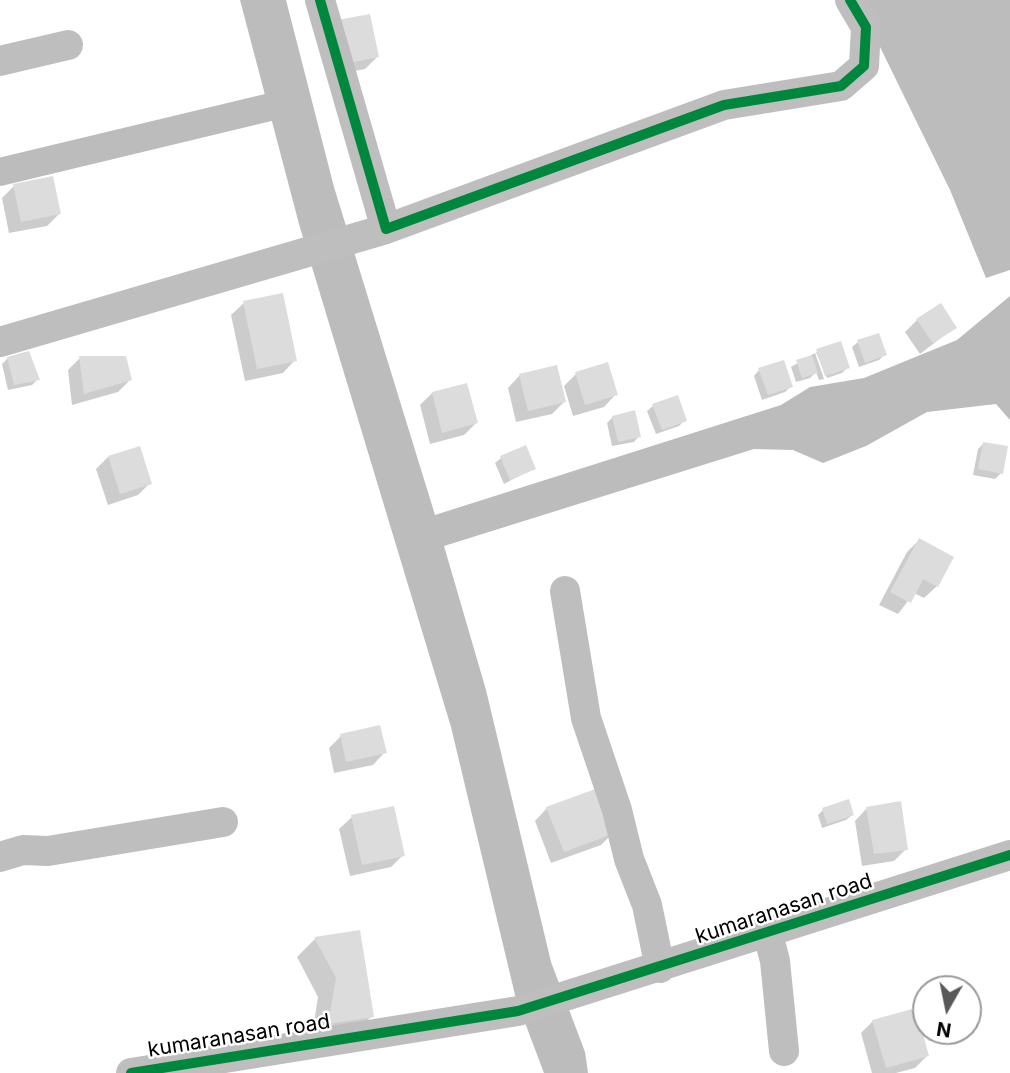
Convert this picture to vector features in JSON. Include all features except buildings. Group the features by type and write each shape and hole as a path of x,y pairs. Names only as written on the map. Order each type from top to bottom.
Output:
{"street":[{"path":"0,342 306,250 387,229 724,105 841,86 864,66 866,27 850,0"},
{"path":"320,2 387,229"},
{"path":"0,61 68,45"},
{"path":"565,591 586,718 617,810 629,859 647,905 660,968"},
{"path":"0,857 23,850 48,851 223,822"},
{"name":"kumaranasan road","path":"131,1073 519,1011 1007,864"},
{"path":"768,934 775,961 784,1051"}],"shaded area":[{"path":"240,0 286,0 334,187 435,515 781,405 810,387 864,378 957,340 1010,296 1010,420 996,404 927,412 866,446 823,463 793,450 754,449 444,546 486,690 551,962 585,1052 588,1073 544,1073 516,999 451,727 299,224"},
{"path":"857,0 1010,0 1010,270 986,278 950,190"}],"waterway":[{"path":"0,172 287,103"}],"cycle path":[{"path":"320,0 386,229 724,105 841,86 864,66 866,27 850,0"},
{"path":"131,1073 518,1011 1010,855"}]}
